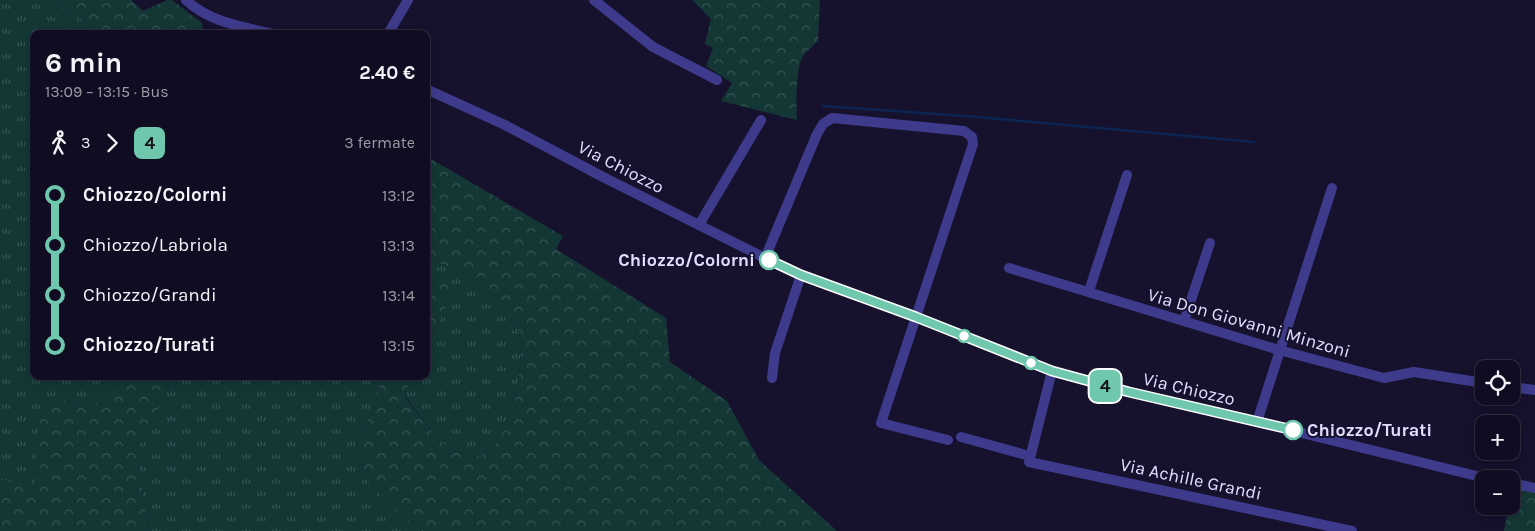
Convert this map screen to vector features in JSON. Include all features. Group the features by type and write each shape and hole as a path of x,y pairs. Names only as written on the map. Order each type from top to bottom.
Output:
{"street":[{"path":"186,0 193,7 214,19 257,30"},
{"path":"390,30 408,0"},
{"path":"594,0 653,47 717,80"},
{"name":"Via Chiozzo","path":"430,91 505,125 603,177 801,275 916,317 1052,371 1129,392 1475,476"},
{"path":"765,258 817,134 822,124 832,118 964,131 972,137 973,144 881,424 948,440"},
{"path":"699,225 761,120"},
{"path":"1089,292 1127,175"},
{"path":"1257,422 1332,188"},
{"path":"1184,321 1210,242"},
{"name":"Via Don Giovanni Minzoni","path":"1009,268 1279,350 1384,378 1414,372 1475,382"},
{"path":"772,378 775,353 801,275"},
{"path":"1030,456 1052,371"},
{"path":"1520,388 1535,390"},
{"name":"Via Achille Grandi","path":"961,437 1030,456 1029,462 1352,531"},
{"path":"1520,485 1535,488"}],"green space":[{"path":"0,0 52,0 98,30 30,30 30,380 118,380 98,406 64,400 34,495 0,477"},
{"path":"52,0 131,0 143,11 167,0 172,0 202,23 203,30 98,30"},
{"path":"692,0 820,0 818,41 807,51 800,63 797,120 721,101 732,83 706,66 713,48 705,44 711,19"},
{"path":"430,158 563,236 556,249 666,318 670,362 727,401 759,460 837,531 426,531 397,513 366,479 356,440 377,404 380,380 410,380 405,397 439,441 468,459 493,450 516,398 522,344 512,307 461,272 430,257"},
{"path":"430,257 461,272 512,307 522,344 516,398 493,450 468,459 439,441 405,396 410,380 430,380 430,337 441,318 430,296"},
{"path":"443,274 454,286 441,318 430,337 430,286"},
{"path":"118,380 173,380 136,452 149,531 0,531 0,477 34,494 38,418 64,400 98,406"},
{"path":"173,380 380,380 377,404 356,440 366,479 397,513 426,531 149,531 136,452"},
{"path":"1520,480 1535,483 1535,531 1504,531 1507,515 1520,515"}],"waterway":[{"path":"823,106 978,117 1254,142"}],"bus line":[{"name":"4","path":"769,260 801,275 916,317 1052,371 1129,392 1293,430"}],"place":[{"name":"Chiozzo/Colorni","path":"769,260"},
{"name":"Chiozzo/Turati","path":"1293,430"}]}
